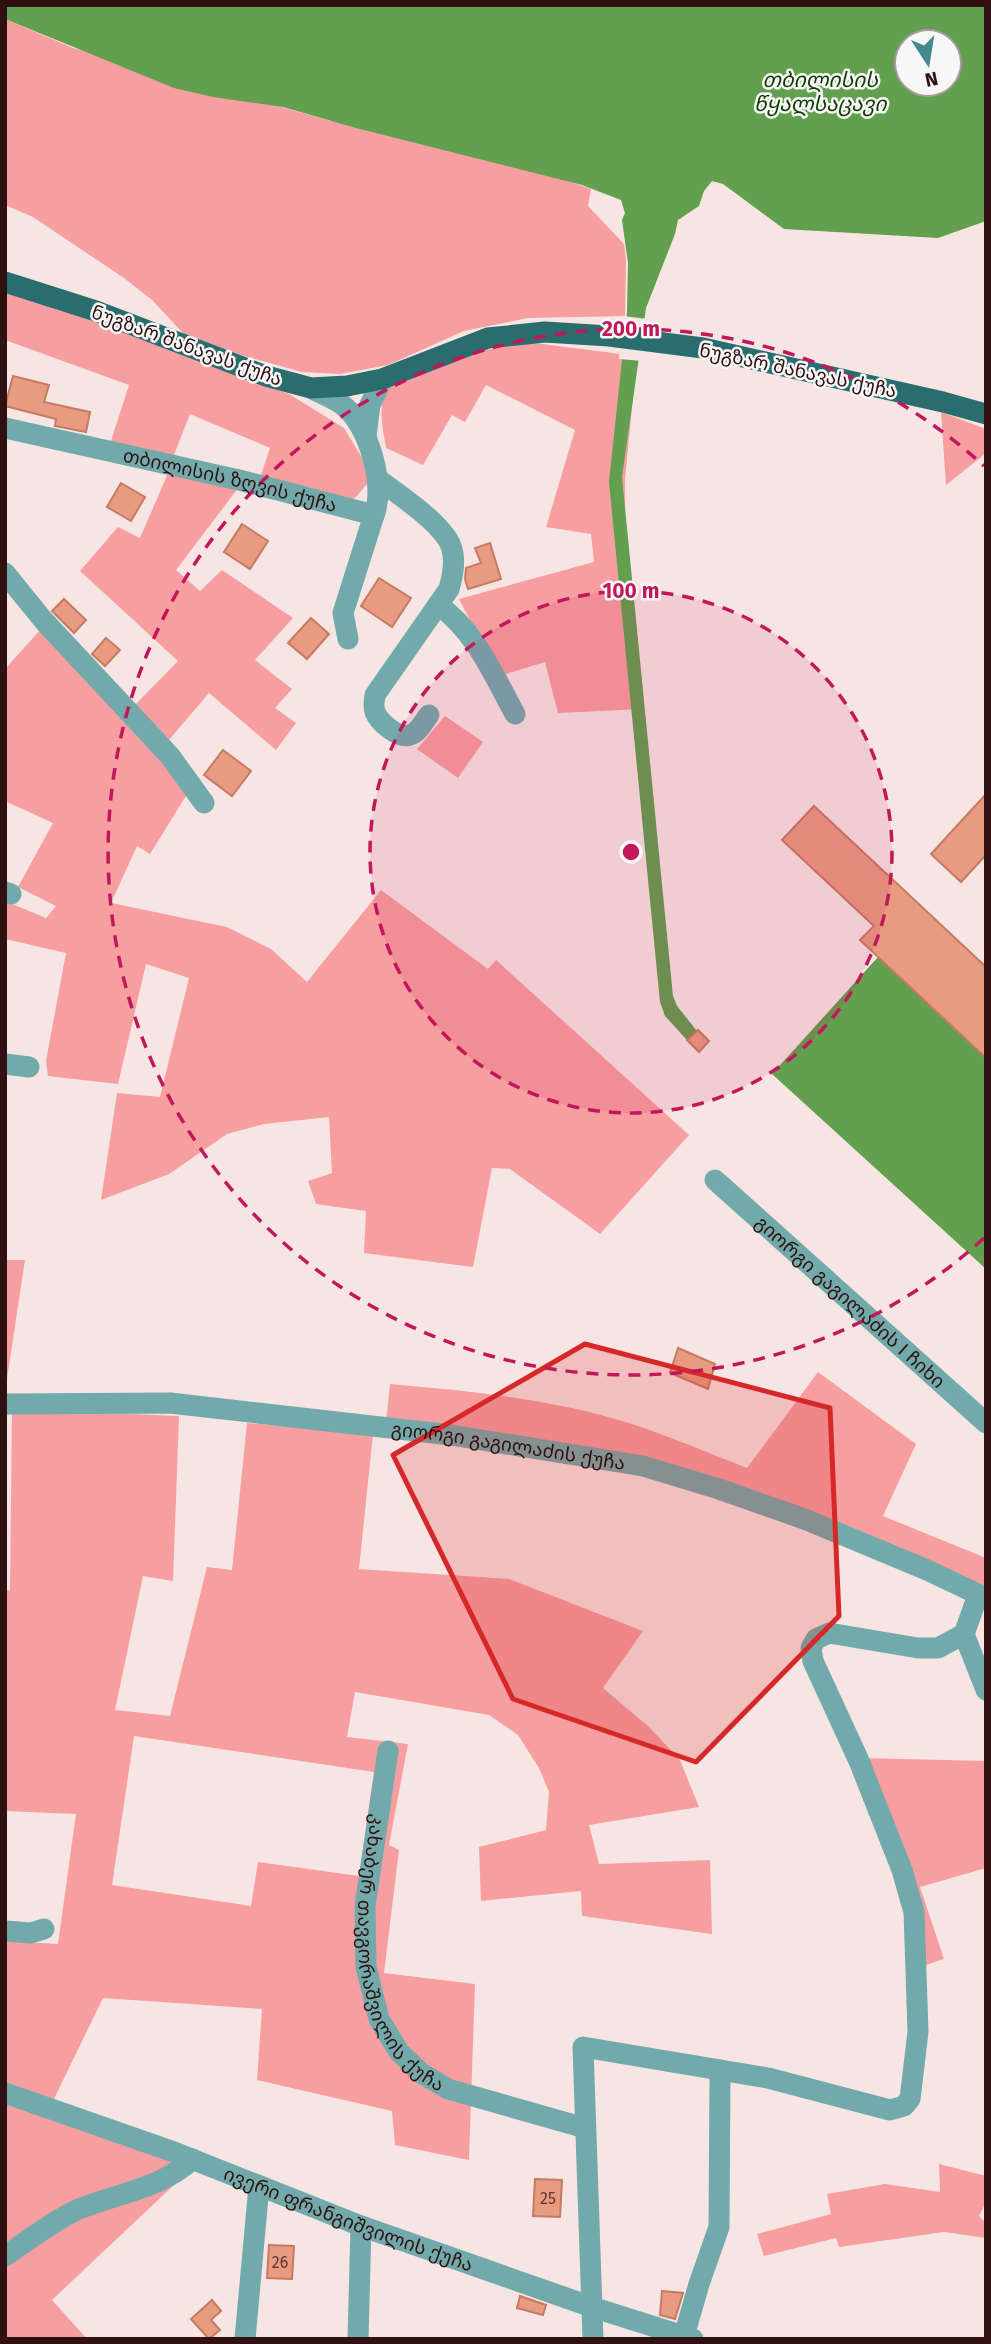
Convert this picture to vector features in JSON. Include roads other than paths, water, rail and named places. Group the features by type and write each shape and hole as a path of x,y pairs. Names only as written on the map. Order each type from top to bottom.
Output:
{"main road":[{"name":"ნუგზარ შანავას ქუჩა","path":"5,282 96,311 266,376 311,388 347,386 382,379 488,338 545,332 609,336 716,351 986,414"}],"street":[{"path":"366,436 370,405 382,379"},
{"path":"311,388 346,407 366,436 379,480 380,502 343,613 348,639"},
{"name":"თბილისის ზღვის ქუჩა","path":"5,428 239,480 374,515"},
{"path":"379,480 444,533 451,546 453,574 449,589 375,695 373,705 379,719 398,735 409,736 416,732 429,715"},
{"path":"5,573 44,621 170,756 204,803"},
{"path":"438,605 452,614 468,633 515,714"},
{"path":"5,1064 29,1067"},
{"name":"გიორგი გაგილაძის I ჩიხი","path":"715,1180 986,1423"},
{"name":"გიორგი გაგილაძის ქუჩა","path":"5,1404 170,1403 451,1435 643,1466 807,1520 927,1570 982,1597"},
{"path":"593,2339 583,2047 768,2078 890,2110 904,2106 910,2099 918,2032 914,1913 902,1870 859,1761 813,1661 811,1648 816,1639 829,1633 918,1648 938,1648 964,1634 982,1597"},
{"path":"964,1634 986,1690"},
{"name":"კახაბერ თავგორაშვილის ქუჩა","path":"388,1751 365,1906 366,1967 379,2019 399,2052 421,2073 448,2089 585,2128"},
{"path":"5,1931 31,1933 44,1930"},
{"path":"689,2337 699,2284 719,2227 720,2070"},
{"name":"ივერი ფრანგიშვილის ქუჩა","path":"5,2093 193,2159 361,2226 592,2307 689,2337"},
{"path":"5,2256 77,2210 150,2186 180,2171 193,2159"},
{"path":"243,2336 259,2186"},
{"path":"358,2339 361,2226"}],"water":[{"name":"თბილისის წყალსაცავი","path":"5,5 986,5 986,221 938,238 784,229 723,184 712,181 704,191 699,206 678,220 646,308 622,477 673,996 677,1006 697,1031 687,1040 665,1016 660,1002 609,482 627,313 628,263 622,220 625,213 621,200 582,185 283,107 213,97 174,88 5,19"},
{"path":"878,957 986,1058 986,1269 772,1074"}]}
